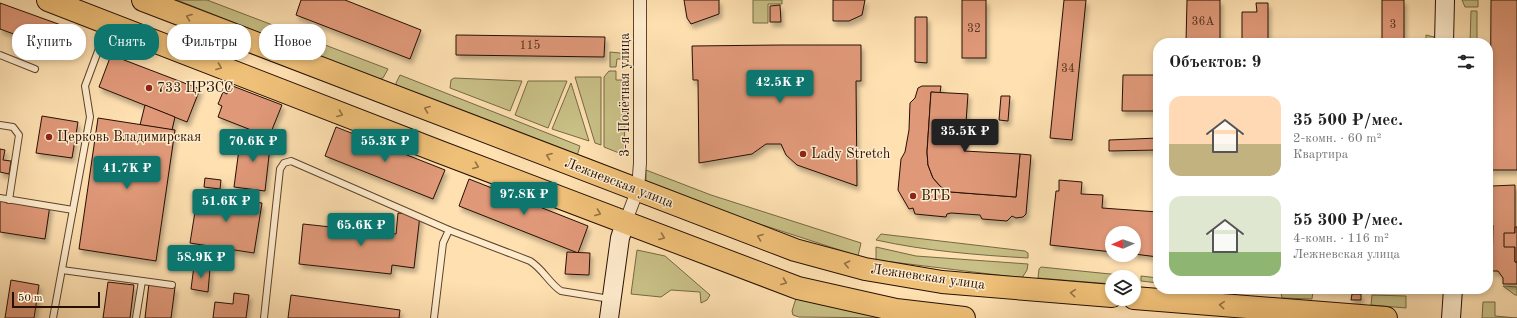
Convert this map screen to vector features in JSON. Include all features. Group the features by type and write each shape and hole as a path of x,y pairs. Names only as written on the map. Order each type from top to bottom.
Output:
{"highway":[{"path":"48,0 108,24"},
{"name":"Лежневская улица","path":"143,0 795,250 866,269 942,282 1105,295"},
{"path":"159,44 798,288 896,310 964,318"},
{"path":"1141,299 1386,318"}],"main road":[{"path":"1444,38 1445,0"},
{"path":"1454,38 1455,0"},
{"path":"609,318 620,238 625,223"},
{"path":"1439,318 1441,294"},
{"path":"1451,318 1453,294"}],"street":[{"name":"3-я Полётная улица","path":"625,223 638,190 640,163 640,0"}],"lane":[{"path":"0,55 35,69"},
{"path":"53,318 90,117 85,86 95,60"},
{"path":"0,125 13,127 19,135 9,200"},
{"path":"264,318 280,169 284,163 288,161 295,162 449,230 530,261 537,266 555,287 561,291 611,300"},
{"path":"0,198 73,210"},
{"path":"434,318 443,243 449,230"},
{"path":"62,270 172,285"},
{"path":"136,318 142,281"}],"shaded area":[{"path":"177,0 207,0 270,24 259,24 259,32 251,29 251,24 238,24"},
{"path":"753,0 782,0 782,4 768,4 768,23 753,23"},
{"path":"1462,0 1478,0 1478,7 1465,7"},
{"path":"1471,11 1477,11 1477,38 1470,38"},
{"path":"1426,35 1434,38 1426,38"},
{"path":"326,45 388,69 383,78 377,79 326,59"},
{"path":"610,52 620,53 626,57 626,59 617,59 616,67 610,67"},
{"path":"609,71 616,71 616,80 626,80 624,155 604,147 604,77"},
{"path":"400,75 580,146 577,156 397,88 396,83"},
{"path":"575,77 601,77 601,145 595,143"},
{"path":"454,78 522,81 510,111 450,88 451,80"},
{"path":"528,81 567,81 548,128 515,115"},
{"path":"571,83 589,141 552,129"},
{"path":"646,170 711,195 861,243 858,256 723,212 646,182"},
{"path":"881,234 1025,251 1028,253 1028,258 952,252 876,240"},
{"path":"876,247 916,256 1028,264 1027,270 1022,278 876,260"},
{"path":"637,250 665,256 710,295 707,300 701,303 700,292 671,290 661,297 631,294"},
{"path":"1041,267 1105,273 1105,283 1038,278 1039,269"},
{"path":"1141,276 1153,277 1153,282 1141,281"},
{"path":"1503,286 1517,287 1517,295 1515,295"},
{"path":"1281,294 1313,294 1312,299 1282,298"},
{"path":"797,295 892,318 799,317 793,315 792,311"},
{"path":"1372,295 1406,296 1406,308 1371,305"},
{"path":"1483,302 1495,302 1495,316 1517,318 1482,318"}],"building":[{"path":"301,0 345,0 421,30 410,59 326,27 326,24 319,24 296,15"},
{"path":"684,0 719,0 719,14 691,24 687,18"},
{"path":"833,0 865,0 862,15 849,21 833,21"},
{"path":"962,0 986,0 986,58 962,58"},
{"path":"1064,0 1086,0 1072,140 1050,138"},
{"path":"1187,0 1220,0 1220,38 1186,38"},
{"path":"1382,0 1404,0 1404,38 1382,38"},
{"path":"1491,0 1517,0 1517,170 1493,170 1493,38 1491,38"},
{"path":"0,3 58,24 12,24 12,33 0,29"},
{"path":"1256,3 1268,3 1268,38 1242,38 1242,12 1257,12"},
{"path":"780,5 781,22 770,22 770,6"},
{"path":"915,17 927,17 927,63 915,62"},
{"path":"456,35 605,37 604,57 456,55"},
{"path":"861,45 861,81 856,81 857,186 797,165 786,155 781,144 766,144 752,154 699,163 698,80 693,80 692,46"},
{"name":"733 ЦРЗСС","path":"109,60 124,60 200,89 187,122 99,87"},
{"path":"1123,75 1153,75 1153,111 1122,111"},
{"path":"230,85 282,105 269,137 218,117 222,106 218,104 223,92 227,94"},
{"path":"922,86 941,86 940,93 931,92 927,152 928,165 933,178 941,187 951,192 1016,197 1020,154 1031,155 1026,214 1023,217 1016,218 1012,216 1007,221 982,219 980,215 951,213 947,214 946,217 915,214 913,208 909,209 898,190 901,159 905,152 909,130 910,103 915,98 918,88"},
{"path":"931,92 968,94 964,151 1020,154 1016,197 951,192 941,187 933,178 928,165 927,152"},
{"path":"1001,96 1010,96 1008,121 999,120"},
{"path":"145,105 175,117 172,130 140,125"},
{"path":"42,116 78,122 72,158 36,153"},
{"path":"98,118 175,130 156,261 79,249"},
{"path":"336,127 445,170 433,199 325,156"},
{"path":"241,134 271,138 265,191 234,187"},
{"path":"1153,138 1153,150 1109,151 1109,140"},
{"path":"0,149 5,150 3,160 11,161 9,174 0,172"},
{"path":"205,178 221,180 220,189 204,187"},
{"path":"469,179 588,226 578,253 459,206"},
{"path":"1059,180 1082,182 1081,194 1103,195 1102,208 1153,212 1153,256 1141,255 1141,226 1105,226 1105,251 1050,245 1056,191 1059,191"},
{"path":"1515,185 1515,262 1517,262 1517,284 1503,284 1503,278 1498,271 1493,271 1493,186"},
{"path":"198,193 262,203 254,253 190,243"},
{"path":"0,198 50,205 45,239 0,232"},
{"path":"398,213 420,215 414,268 392,265 391,274 299,264 303,224 396,234"},
{"path":"1515,227 1517,227 1517,262 1515,262 1515,247 1504,247 1504,233 1515,233"},
{"path":"567,252 590,253 589,275 565,274"},
{"path":"194,266 210,268 208,292 191,289"},
{"path":"11,280 39,285 34,318 5,318"},
{"path":"108,282 134,285 130,318 103,318"},
{"path":"149,283 175,287 171,318 145,318"},
{"path":"234,293 249,295 246,318 213,318 215,302 233,304"},
{"path":"1352,294 1361,294 1361,300 1351,300"},
{"path":"291,295 400,310 399,318 288,318"}],"place":[{"name":"733 ЦРЗСС","path":"149,88"},
{"name":"Церковь Владимирская","path":"49,137"},
{"name":"Lady Stretch","path":"803,154"},
{"name":"ВТБ","path":"913,196"}]}
